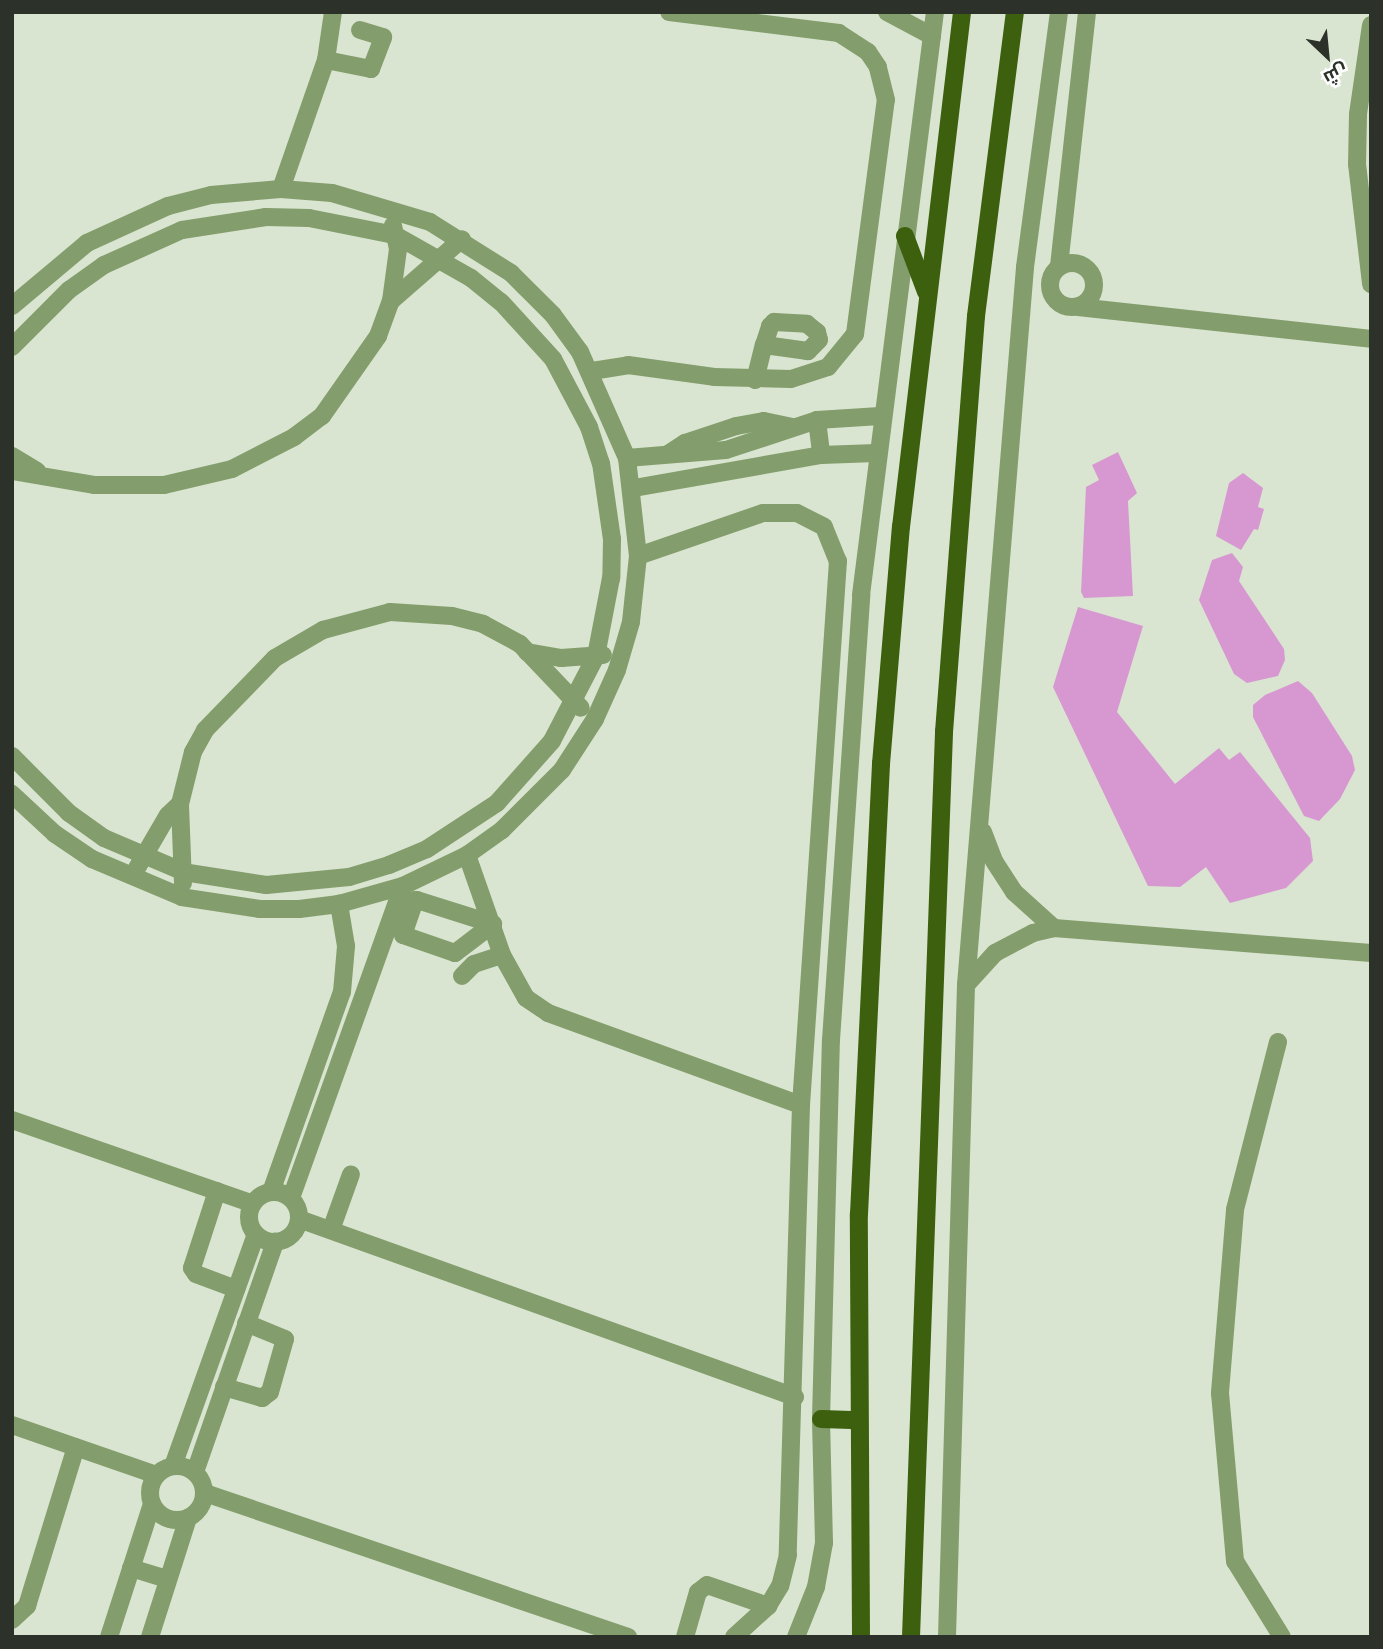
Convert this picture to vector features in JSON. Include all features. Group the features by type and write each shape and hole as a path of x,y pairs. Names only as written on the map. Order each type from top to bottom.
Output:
{"main road":[{"path":"861,1637 859,1214 880,778 901,527 962,12"},
{"path":"911,1637 944,732 976,316 1015,12"},
{"path":"905,236 928,295"},
{"path":"821,1419 859,1420"}],"street":[{"path":"281,189 326,60 333,31 333,12"},
{"path":"333,31 345,12"},
{"path":"592,371 628,365 755,380 791,379 828,367 855,334 886,100 884,83 868,52 839,33 669,12"},
{"path":"887,12 932,37"},
{"path":"796,1637 816,1587 824,1543 821,1419 831,1040 860,595 880,416 935,12"},
{"path":"947,1637 966,985 982,825 1025,267 1059,12"},
{"path":"1087,12 1059,266 1050,281 1052,295 1062,305 1371,339"},
{"path":"1371,25 1358,114 1357,164 1371,284"},
{"path":"326,60 372,69 383,37 360,30"},
{"path":"12,306 51,269 126,222 211,195 281,189 332,193 396,208 462,239 533,293 592,371 627,458 634,488 638,556 622,654 595,719 534,802 467,855 403,886 339,904 260,909 182,897 131,879 55,834 12,794"},
{"path":"12,471 94,485 164,485 232,469 264,455 322,416 364,362 391,301 398,248 395,235 396,208"},
{"path":"12,347 37,318 86,277 142,246 182,230 266,217 309,218 395,235 438,256 502,302 528,329 559,370 589,427 601,463 612,539 611,578 596,656 575,704 552,741 516,783 463,828 427,849 349,877 307,883 224,881 184,872 142,857 69,813 12,756"},
{"path":"391,301 406,291 438,256 462,239"},
{"path":"1059,266 1082,264 1093,276 1094,291 1078,307"},
{"path":"755,380 764,345"},
{"path":"627,458 668,454 697,438 764,421 792,427 817,420 880,416"},
{"path":"817,420 821,455"},
{"path":"634,488 821,455 876,453"},
{"path":"12,456 43,475"},
{"path":"638,556 763,513 809,517 824,527 833,544 839,589 801,1105 795,1397 788,1555 780,1586 768,1606 734,1637"},
{"path":"182,897 184,872 180,804 193,752 224,706 275,658 323,629 359,617 421,612 483,624 511,637 575,704 595,719"},
{"path":"527,652 561,657 622,654"},
{"path":"131,879 168,815 180,804"},
{"path":"982,825 1003,878 1026,906 1054,928"},
{"path":"467,855 502,955 526,998 548,1013 801,1105"},
{"path":"403,886 291,1199 299,1219 795,1397"},
{"path":"415,900 493,924 457,953 402,932 415,900"},
{"path":"109,1637 152,1504 150,1494 156,1475 173,1466 256,1234 250,1219 253,1204 271,1192 342,992 346,946 339,904"},
{"path":"966,985 995,953 1033,933 1054,928 1371,953"},
{"path":"462,975 474,964 502,955"},
{"path":"1278,1042 1235,1210 1220,1393 1235,1561 1282,1637"},
{"path":"12,1120 253,1204"},
{"path":"331,1230 351,1174"},
{"path":"217,1191 192,1268 196,1274 236,1289"},
{"path":"271,1192 291,1199"},
{"path":"256,1234 275,1242 289,1237 299,1219"},
{"path":"150,1637 188,1518 201,1505 205,1493 195,1472 275,1242"},
{"path":"225,1387 262,1398 270,1392 285,1339 246,1323"},
{"path":"12,1426 156,1475"},
{"path":"12,1620 27,1606 76,1447"},
{"path":"173,1466 195,1472"},
{"path":"205,1493 628,1637"},
{"path":"152,1504 164,1516 188,1518"},
{"path":"131,1568 167,1580"},
{"path":"685,1637 698,1592 707,1585 768,1606"}],"building":[{"path":"1118,452 1137,493 1128,501 1133,596 1084,598 1081,592 1086,487 1099,480 1092,465"},
{"path":"1243,473 1263,488 1258,507 1264,509 1258,530 1254,529 1241,550 1216,536 1229,483"},
{"path":"1232,553 1243,567 1239,581 1284,649 1285,660 1278,676 1247,683 1234,674 1199,600 1212,560"},
{"path":"1078,607 1143,626 1117,712 1175,784 1219,748 1229,760 1240,752 1310,838 1313,861 1286,888 1230,903 1206,867 1180,887 1148,886 1053,687"},
{"path":"1298,681 1312,693 1352,756 1355,770 1340,799 1319,821 1304,816 1253,717 1253,705 1265,695"}]}
